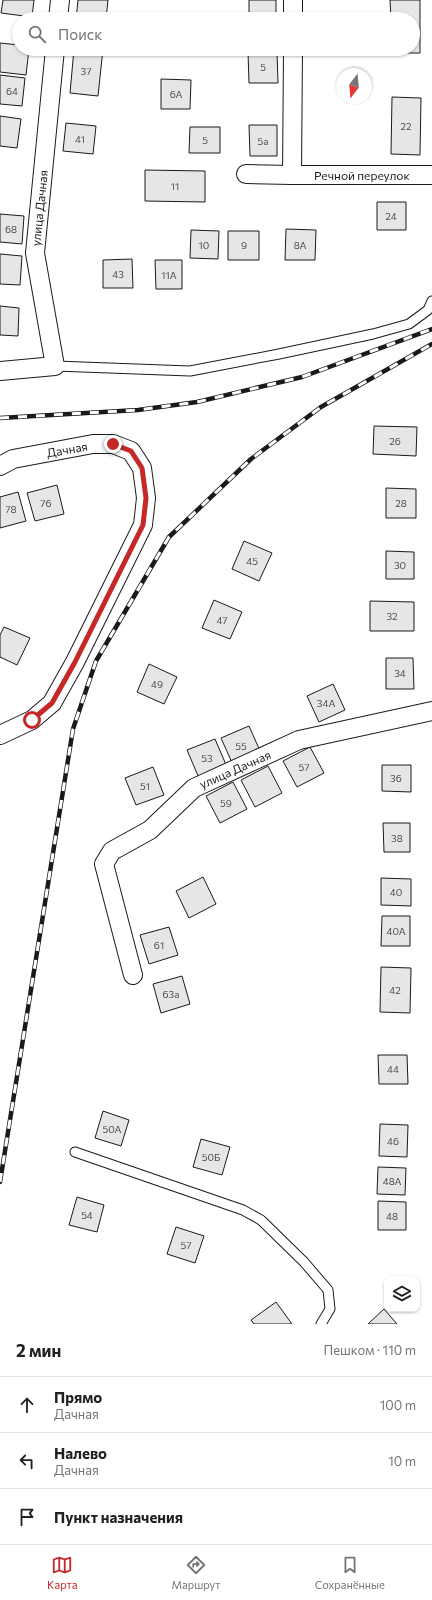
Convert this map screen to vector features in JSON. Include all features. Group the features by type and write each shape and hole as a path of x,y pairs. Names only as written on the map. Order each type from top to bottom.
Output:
{"street":[{"path":"59,12 60,0"},
{"path":"293,0 293,12"},
{"name":"улица Дачная","path":"54,56 35,253 55,366"},
{"path":"292,174 293,56"},
{"name":"Речной переулок","path":"246,174 432,175"},
{"path":"0,371 55,366"},
{"name":"Дачная","path":"0,466 13,459 94,444 113,444 131,451 142,468 146,498 143,525 75,662 52,703 32,720 0,735"},
{"name":"улица Дачная","path":"133,975 104,864 112,851 150,830 194,788 292,743 299,740 432,711"}],"lane":[{"path":"55,366 190,371 286,352 409,324 428,310 432,301"},
{"path":"75,1152 243,1210 261,1220 304,1262 328,1290 330,1309 321,1324"}],"building":[{"path":"3,0 34,0 33,12 12,12 12,14 1,13"},
{"path":"78,0 108,0 107,12 77,12"},
{"path":"249,0 276,0 276,12 249,12"},
{"path":"390,0 420,0 420,12 391,12"},
{"path":"0,43 12,44 12,56 28,56 26,75 0,72"},
{"path":"73,56 102,56 98,96 70,93"},
{"path":"248,56 277,56 278,83 249,83"},
{"path":"0,75 25,78 22,106 0,104"},
{"path":"161,79 191,80 190,109 161,109"},
{"path":"392,97 421,98 420,155 391,154"},
{"path":"0,116 21,119 17,148 0,146"},
{"path":"66,123 96,126 93,154 63,151"},
{"path":"249,125 277,125 277,156 250,156"},
{"path":"190,127 220,127 220,153 189,153"},
{"path":"145,170 205,171 205,202 145,201"},
{"path":"377,202 406,202 406,230 377,230"},
{"path":"0,214 24,216 22,244 0,242"},
{"path":"286,229 316,230 315,260 285,260"},
{"path":"191,230 219,231 218,259 190,258"},
{"path":"228,231 259,231 259,260 228,260"},
{"path":"0,254 22,256 20,285 0,284"},
{"path":"132,259 133,288 103,288 103,260"},
{"path":"155,260 182,260 182,289 156,289"},
{"path":"0,306 19,308 18,336 0,335"},
{"path":"374,426 417,427 416,456 373,454"},
{"path":"57,485 64,514 35,521 27,493"},
{"path":"386,488 416,489 416,518 386,518"},
{"path":"18,492 26,521 0,528 0,497"},
{"path":"244,541 272,553 259,581 232,569"},
{"path":"386,551 414,552 414,579 386,579"},
{"path":"214,600 242,612 230,639 202,628"},
{"path":"370,601 414,602 414,631 370,631"},
{"path":"4,627 30,638 17,665 0,657 0,635"},
{"path":"386,658 413,658 414,689 386,689"},
{"path":"149,664 177,677 164,704 137,692"},
{"path":"333,684 345,710 319,722 307,696"},
{"path":"249,726 261,753 233,765 221,738"},
{"path":"215,739 227,767 199,778 187,750"},
{"path":"310,747 324,773 297,787 283,761"},
{"path":"382,765 411,765 411,792 382,791"},
{"path":"268,766 282,793 255,807 241,780"},
{"path":"153,767 164,795 136,805 125,778"},
{"path":"233,782 247,809 220,823 206,796"},
{"path":"383,823 410,823 410,852 384,852"},
{"path":"203,877 216,904 189,918 176,891"},
{"path":"381,878 411,879 411,906 381,905"},
{"path":"382,916 410,916 410,946 381,946"},
{"path":"169,927 178,955 149,964 140,935"},
{"path":"381,967 411,968 410,1013 380,1012"},
{"path":"182,976 190,1004 161,1013 153,984"},
{"path":"378,1055 407,1055 408,1084 379,1084"},
{"path":"103,1111 129,1120 121,1146 95,1138"},
{"path":"380,1124 408,1125 407,1157 379,1156"},
{"path":"201,1139 230,1147 222,1175 193,1167"},
{"path":"378,1167 406,1168 405,1195 377,1194"},
{"path":"77,1197 104,1205 97,1232 69,1225"},
{"path":"378,1201 406,1202 406,1230 378,1230"},
{"path":"176,1227 204,1236 195,1263 167,1254"},
{"path":"276,1302 292,1324 254,1324 251,1320"},
{"path":"384,1309 384,1312 387,1312 397,1324 368,1324"}],"railway":[{"path":"0,418 138,410 197,402 302,377 432,329"},
{"path":"0,1182 73,729 96,661 169,537 251,459 321,407 432,344"}],"route":[{"path":"32,720 52,703 75,662 143,525 146,498 142,468 131,451 113,444"}]}
